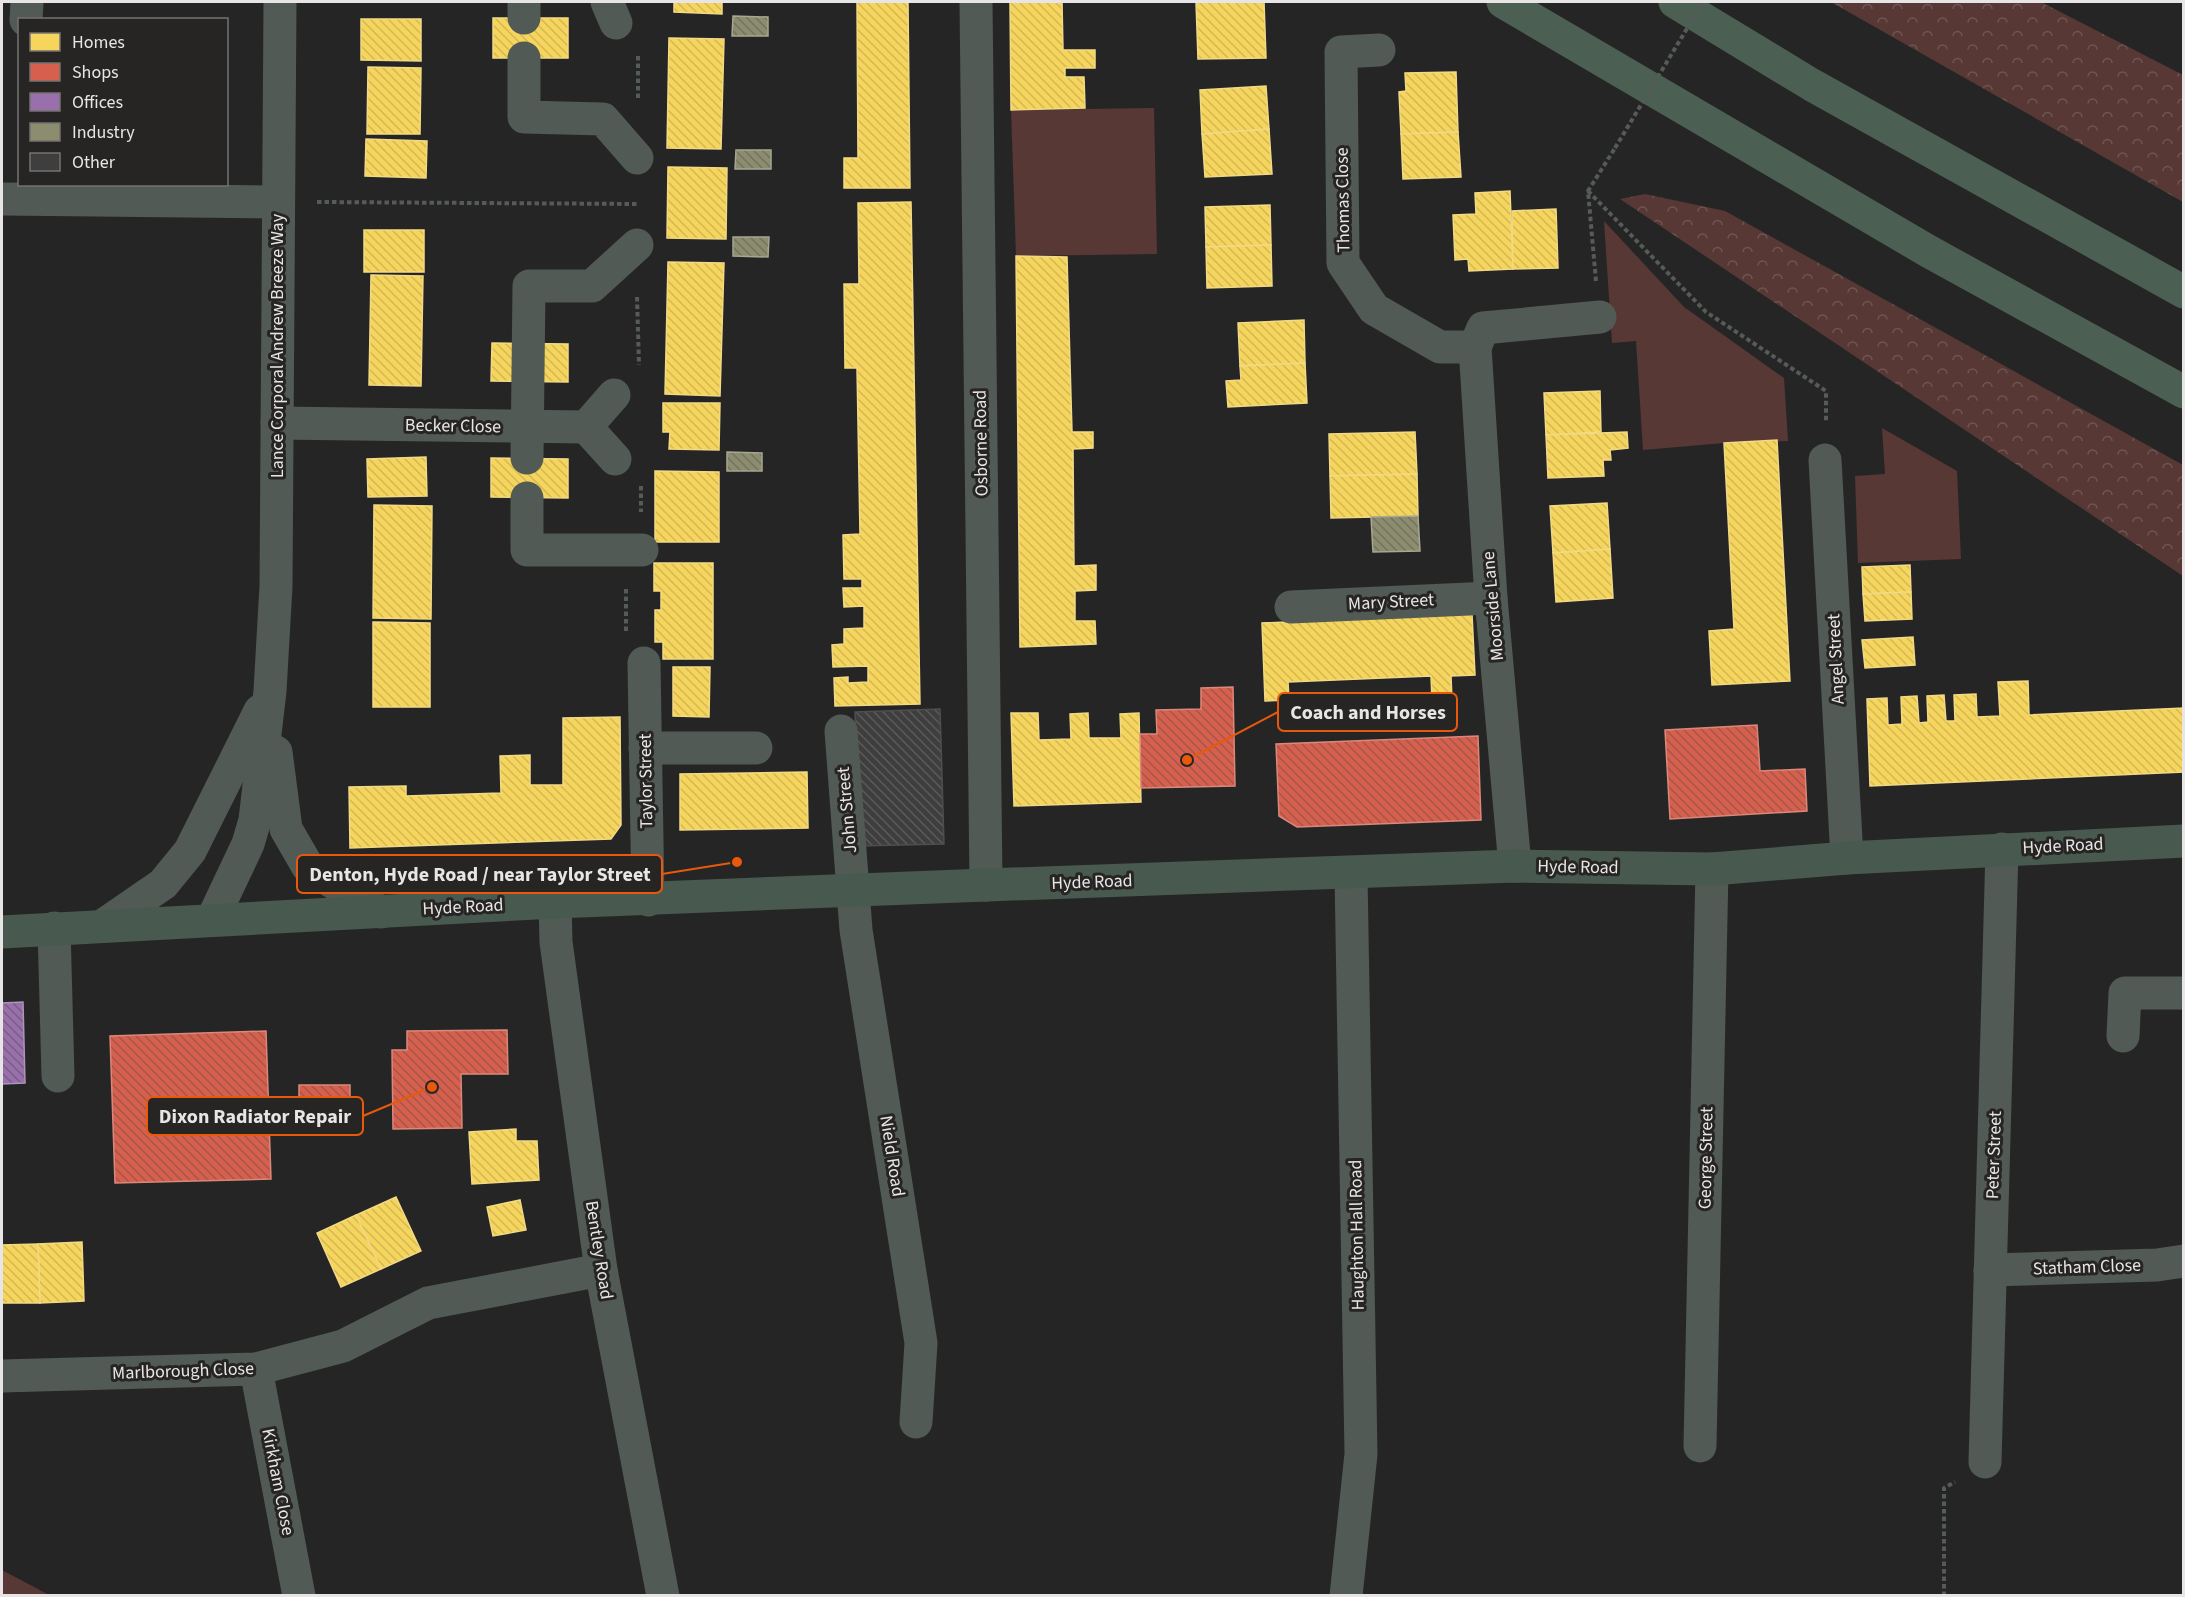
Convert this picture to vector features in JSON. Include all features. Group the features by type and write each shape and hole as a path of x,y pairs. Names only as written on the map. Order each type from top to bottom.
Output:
{"highway":[{"path":"1503,2 1928,251 2184,392"},
{"path":"1675,2 1812,85 2184,292"}],"main road":[{"name":"Hyde Road","path":"2,932 555,902 986,885 1351,874 1515,866 1712,869 1847,858 2184,841"}],"street":[{"path":"26,18 27,2"},
{"name":"Lance Corporal Andrew Breeze Way","path":"212,920 248,844 255,820 270,691 276,586 280,2"},
{"name":"Osborne Road","path":"976,2 986,885"},
{"path":"2,31 18,31"},
{"name":"Thomas Close","path":"1379,50 1341,52 1343,263 1374,309 1440,347 1475,347"},
{"path":"524,58 524,117 603,119 637,158"},
{"path":"2,199 279,202"},
{"path":"527,443 529,286 592,286 637,245"},
{"path":"1475,347 1483,328 1600,317"},
{"name":"Moorside Lane","path":"1475,347 1491,598 1515,866"},
{"path":"615,459 585,427 626,385"},
{"name":"Becker Close","path":"277,423 527,443 585,427"},
{"name":"Angel Street","path":"1825,460 1847,858"},
{"path":"527,498 527,550 642,550"},
{"name":"Mary Street","path":"1291,607 1491,598"},
{"name":"Taylor Street","path":"644,663 648,900"},
{"name":"Lance Corporal Andrew Breeze Way","path":"270,691 286,829 308,867 381,912"},
{"name":"Lance Corporal Andrew Breeze Way","path":"102,926 163,884 190,851 270,691"},
{"name":"John Street","path":"841,731 854,890"},
{"path":"645,748 756,748"},
{"name":"Peter Street","path":"1985,1462 2002,849"},
{"name":"George Street","path":"1700,1446 1712,869"},
{"name":"Haughton Hall Road","path":"1346,1596 1361,1454 1351,874"},
{"name":"Nield Road","path":"854,890 856,930 921,1342 916,1422"},
{"name":"Bentley Road","path":"555,902 556,942 601,1270 663,1596"},
{"path":"54,928 58,1076"},
{"path":"2123,1036 2125,993 2184,993"},
{"name":"Statham Close","path":"1990,1270 2157,1265 2184,1261"},
{"name":"Marlborough Close","path":"2,1376 256,1369 343,1346 428,1303 601,1270"},
{"name":"Kirkham Close","path":"256,1369 299,1596"}],"path":[{"path":"1600,317 1588,191 1702,2"},
{"path":"620,24 637,158 637,245 626,385"},
{"path":"1588,191 1706,312 1827,391 1825,460"},
{"path":"279,202 637,204"},
{"path":"641,481 642,559 627,585 626,655 644,663"},
{"path":"1944,1596 1944,1488 1985,1462"}],"green space":[{"path":"1831,2 2041,2 2183,75 2183,202"},
{"path":"1154,108 1157,254 1016,256 1011,110"},
{"path":"1645,194 1725,211 2183,465 2183,576 1620,199"},
{"path":"1604,221 1684,307 1784,378 1788,441 1724,443 1643,450 1636,341 1612,343"},
{"path":"1882,428 1957,471 1961,559 1858,563 1855,476 1885,474"},
{"path":"2,1570 49,1595 2,1595"}],"building: Homes":[{"path":"674,2 722,2 722,14 674,12"},
{"path":"857,2 908,2 910,188 844,188 844,158 858,158"},
{"path":"1010,2 1062,2 1063,50 1095,50 1095,68 1065,68 1065,77 1084,77 1085,108 1011,110"},
{"path":"1196,2 1264,2 1266,58 1198,59"},
{"path":"493,18 568,18 568,58 493,58"},
{"path":"361,19 421,19 421,61 361,60"},
{"path":"669,38 724,39 721,149 667,148"},
{"path":"368,67 421,68 420,134 367,134"},
{"path":"1456,72 1458,132 1401,134 1399,92 1406,91 1405,73"},
{"path":"1266,86 1269,129 1202,134 1200,90"},
{"path":"1269,129 1272,174 1205,177 1202,134"},
{"path":"1458,132 1461,177 1403,179 1401,134"},
{"path":"366,139 427,141 426,178 365,176"},
{"path":"668,167 727,168 726,239 667,238"},
{"path":"1510,191 1513,269 1469,271 1468,259 1455,260 1453,215 1476,214 1475,193"},
{"path":"911,202 920,704 835,706 834,678 848,677 848,683 868,682 868,666 833,667 832,645 844,644 844,629 864,628 864,606 844,607 843,588 862,588 862,579 844,579 843,535 860,534 857,368 845,368 844,284 859,284 858,203"},
{"path":"1270,205 1271,245 1206,247 1205,207"},
{"path":"1556,209 1558,268 1513,269 1512,211"},
{"path":"364,230 424,230 424,272 364,272"},
{"path":"1271,245 1272,286 1207,288 1206,247"},
{"path":"1016,256 1067,257 1072,432 1093,432 1093,448 1073,449 1074,566 1096,565 1096,590 1075,591 1075,621 1095,621 1096,644 1020,647"},
{"path":"668,262 724,263 720,396 665,394"},
{"path":"371,275 423,276 421,386 369,385"},
{"path":"1304,320 1305,363 1240,366 1238,323"},
{"path":"492,343 568,344 568,382 491,381"},
{"path":"1305,363 1307,403 1228,407 1226,381 1241,380 1240,366"},
{"path":"1600,391 1601,432 1546,435 1544,393"},
{"path":"663,403 720,403 719,450 669,449 670,432 663,432"},
{"path":"1415,432 1417,474 1330,476 1329,434"},
{"path":"1627,432 1628,448 1610,450 1611,460 1603,460 1604,476 1548,478 1546,435"},
{"path":"1777,440 1790,681 1712,685 1709,631 1734,629 1724,443"},
{"path":"426,457 427,496 368,497 367,459"},
{"path":"491,458 568,459 568,498 491,497"},
{"path":"655,471 719,472 719,542 655,542"},
{"path":"1417,474 1418,516 1331,518 1330,476"},
{"path":"1607,503 1610,549 1553,553 1550,506"},
{"path":"374,505 432,506 431,619 373,618"},
{"path":"1610,549 1613,598 1556,602 1553,553"},
{"path":"654,563 713,563 713,659 663,659 663,642 655,642 655,610 661,610 661,591 654,591"},
{"path":"1910,565 1911,592 1863,594 1862,567"},
{"path":"1911,592 1912,619 1865,621 1863,594"},
{"path":"1472,614 1475,675 1451,676 1452,700 1432,701 1431,676 1288,682 1289,700 1265,701 1262,623"},
{"path":"373,622 430,623 430,707 373,707"},
{"path":"1913,637 1915,665 1865,668 1862,640"},
{"path":"673,667 710,667 709,717 673,716"},
{"path":"2028,681 2029,715 2184,708 2184,772 1870,786 1867,699 1887,698 1888,725 1902,724 1901,697 1917,696 1919,723 1928,722 1927,696 1944,695 1946,721 1955,721 1954,695 1976,694 1977,717 2000,716 1998,682"},
{"path":"1011,713 1038,713 1039,740 1071,739 1070,714 1088,713 1089,738 1121,738 1120,714 1139,713 1141,802 1014,806"},
{"path":"620,717 621,825 611,839 350,848 349,787 406,786 406,796 501,793 500,756 530,755 530,785 563,785 563,718"},
{"path":"807,772 808,828 680,830 680,774"},
{"path":"516,1129 516,1141 537,1141 539,1180 472,1184 469,1132"},
{"path":"396,1197 421,1251 381,1269 356,1215"},
{"path":"520,1200 526,1230 493,1236 487,1207"},
{"path":"356,1215 381,1269 341,1287 317,1233"},
{"path":"82,1242 84,1301 40,1303 38,1244"},
{"path":"38,1244 40,1303 2,1303 2,1245"}],"building: Shops":[{"path":"1233,687 1235,786 1141,788 1140,734 1157,734 1156,710 1201,709 1201,688"},
{"path":"1757,725 1760,771 1805,769 1807,811 1670,819 1665,730"},
{"path":"1478,736 1481,820 1297,827 1279,816 1276,744"},
{"path":"507,1030 508,1074 461,1074 462,1128 393,1129 392,1050 407,1050 407,1031"},
{"path":"266,1031 271,1179 115,1183 110,1036"},
{"path":"299,1085 350,1085 350,1108 299,1108"}],"building: Offices":[{"path":"23,1002 25,1083 2,1084 2,1003"}],"building: Industry":[{"path":"733,16 768,17 768,36 732,36"},
{"path":"736,150 771,150 771,169 735,169"},
{"path":"733,237 769,237 768,257 733,256"},
{"path":"727,452 762,453 762,471 727,471"},
{"path":"1418,516 1420,551 1373,552 1371,517"}],"building: Other":[{"path":"940,709 944,844 859,846 855,712"}],"place":[{"name":"Coach and Horses","path":"1187,760"},
{"name":"Denton, Hyde Road / near Taylor Street","path":"737,862"},
{"name":"Dixon Radiator Repair","path":"432,1087"}]}
